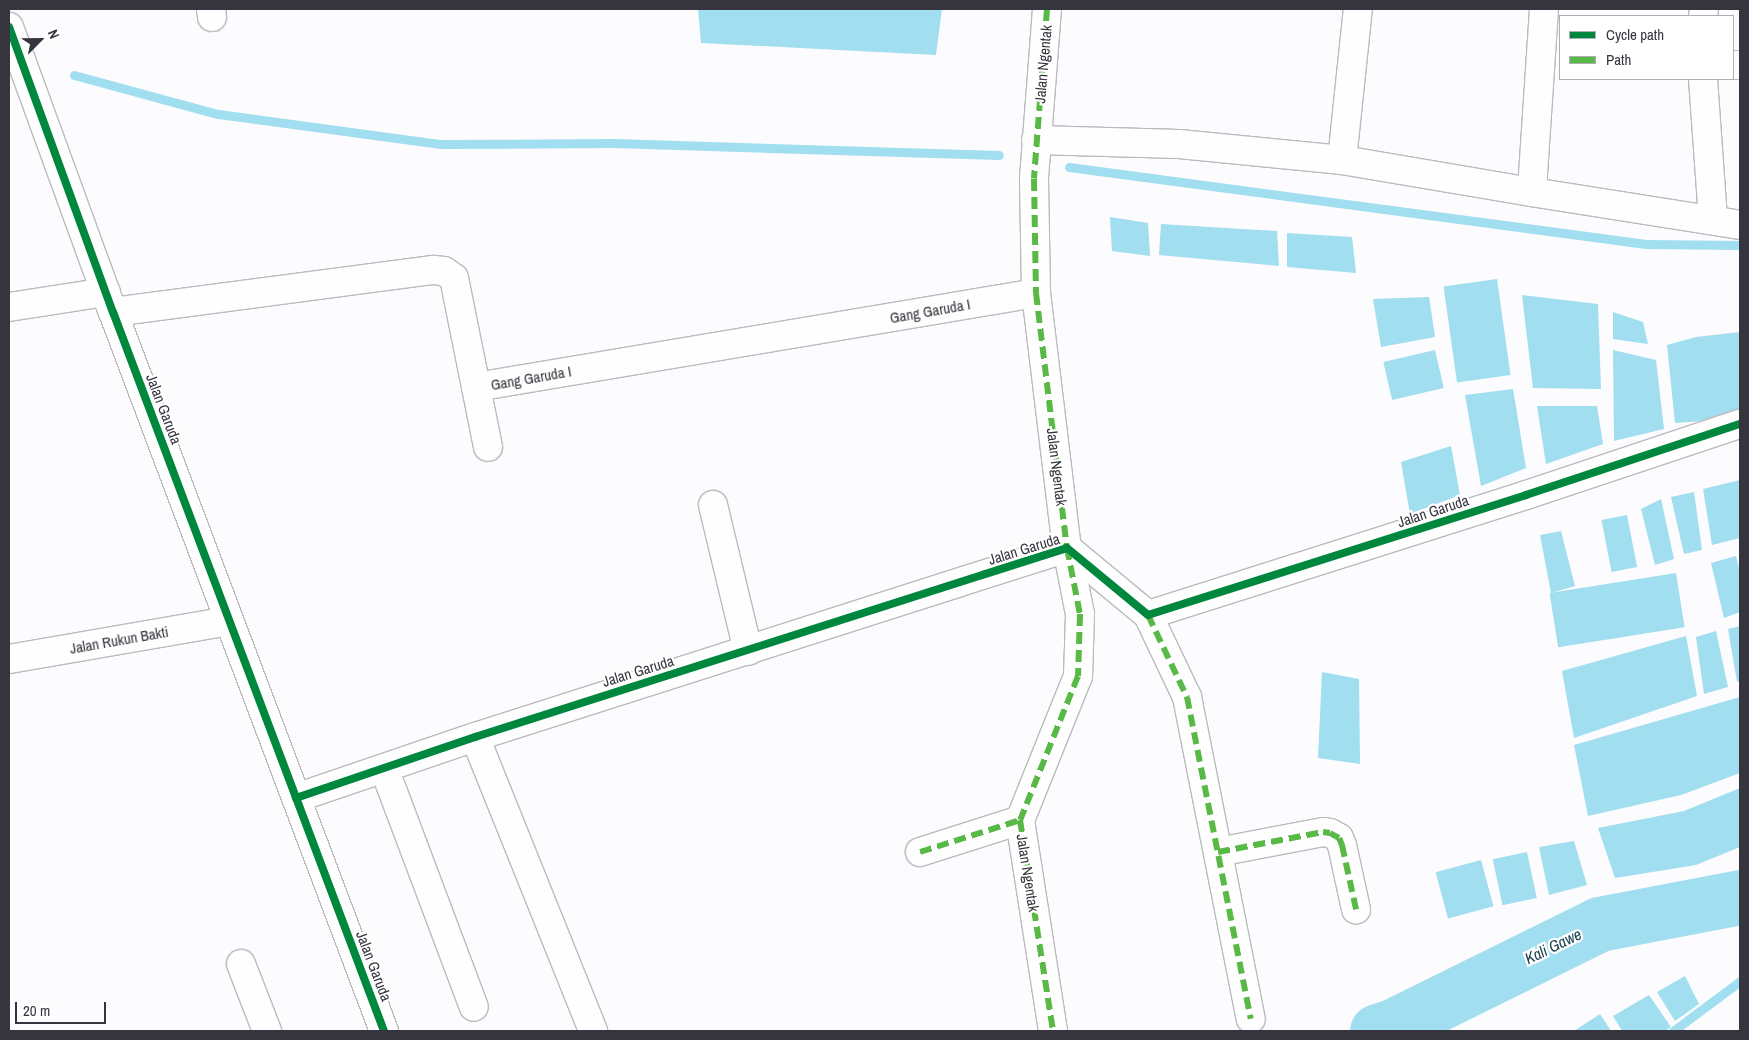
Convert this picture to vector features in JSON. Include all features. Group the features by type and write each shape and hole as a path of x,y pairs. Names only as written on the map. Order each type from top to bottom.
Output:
{"street":[{"name":"Jalan Ngentak","path":"1047,9 1034,178 1036,293 1067,548 1080,614 1078,676 1020,820 1053,1031"},
{"path":"1342,160 1358,9"},
{"path":"1532,192 1544,9"},
{"name":"Jalan Garuda","path":"9,27 229,621 384,1031"},
{"path":"1703,80 1713,220"},
{"path":"1036,140 1178,144 1342,160 1740,225"},
{"name":"Gang Garuda I","path":"9,307 110,302 433,270 444,271 454,278 476,387 1036,293"},
{"path":"476,387 488,447"},
{"name":"Jalan Garuda","path":"296,798 475,737 1067,548 1148,615 1526,495 1740,424"},
{"path":"713,505 748,651"},
{"path":"1148,615 1187,697 1250,1019"},
{"name":"Jalan Rukun Bakti","path":"9,659 229,621"},
{"path":"475,737 593,1031"},
{"path":"384,768 474,1007"},
{"path":"920,852 1020,820"},
{"path":"1218,852 1324,832 1330,833 1339,838 1342,845 1356,909"},
{"path":"241,964 267,1031"}],"water":[{"path":"698,9 942,9 936,55 701,43"},
{"path":"1110,217 1148,223 1150,256 1112,251"},
{"path":"1161,224 1277,231 1279,266 1159,255"},
{"path":"1287,233 1352,237 1356,273 1287,267"},
{"path":"1497,279 1510,375 1457,383 1444,287"},
{"path":"1522,295 1598,304 1601,389 1533,388"},
{"path":"1429,297 1435,337 1381,347 1373,299"},
{"path":"1613,312 1643,322 1648,344 1613,339"},
{"path":"1740,332 1740,416 1732,419 1675,423 1667,345 1696,337"},
{"path":"1435,350 1444,388 1392,400 1383,362"},
{"path":"1613,350 1656,360 1664,429 1614,441"},
{"path":"1513,389 1526,468 1481,486 1465,395"},
{"path":"1537,406 1597,406 1603,444 1546,464"},
{"path":"1451,446 1460,495 1410,514 1401,462"},
{"path":"1740,480 1740,538 1712,545 1703,489"},
{"path":"1694,492 1702,550 1684,554 1671,497"},
{"path":"1661,499 1674,559 1655,565 1641,509"},
{"path":"1627,515 1637,567 1612,572 1601,520"},
{"path":"1561,531 1575,586 1551,593 1540,535"},
{"path":"1736,556 1740,572 1740,612 1724,618 1711,563"},
{"path":"1676,573 1685,627 1558,647 1550,593"},
{"path":"1740,626 1740,681 1737,682 1728,629"},
{"path":"1716,631 1728,687 1704,694 1696,637"},
{"path":"1686,636 1697,696 1574,738 1562,671"},
{"path":"1322,672 1359,679 1360,764 1318,758"},
{"path":"1740,697 1740,773 1681,795 1588,816 1574,745"},
{"path":"1740,788 1740,847 1696,865 1615,878 1598,828 1684,811"},
{"path":"1574,841 1587,885 1549,895 1539,847"},
{"path":"1527,852 1537,898 1503,905 1493,859"},
{"path":"1481,860 1493,906 1448,919 1436,872"},
{"path":"1685,976 1699,1004 1675,1021 1657,992"},
{"path":"1649,995 1671,1027 1665,1031 1622,1031 1613,1016"},
{"path":"1600,1014 1611,1031 1574,1031"}],"waterway":[{"path":"74,75 218,114 441,144 614,143 999,155"},
{"path":"1069,167 1646,244 1740,245"},
{"name":"Kali Gawe","path":"1377,1031 1393,1026 1599,924 1740,897"},
{"path":"1673,1031 1740,981"}],"marked path":[{"path":"1047,9 1034,179 1036,293 1067,548 1080,614 1078,676 1020,820 1053,1031"},
{"path":"1148,615 1187,697 1251,1019"},
{"path":"920,852 1020,820"},
{"path":"1218,852 1323,832 1330,833 1339,838 1342,845 1356,909"}],"cycle path":[{"path":"9,27 113,312 384,1031"},
{"path":"296,798 475,737 1067,548 1148,615 1526,495 1740,424"}]}
